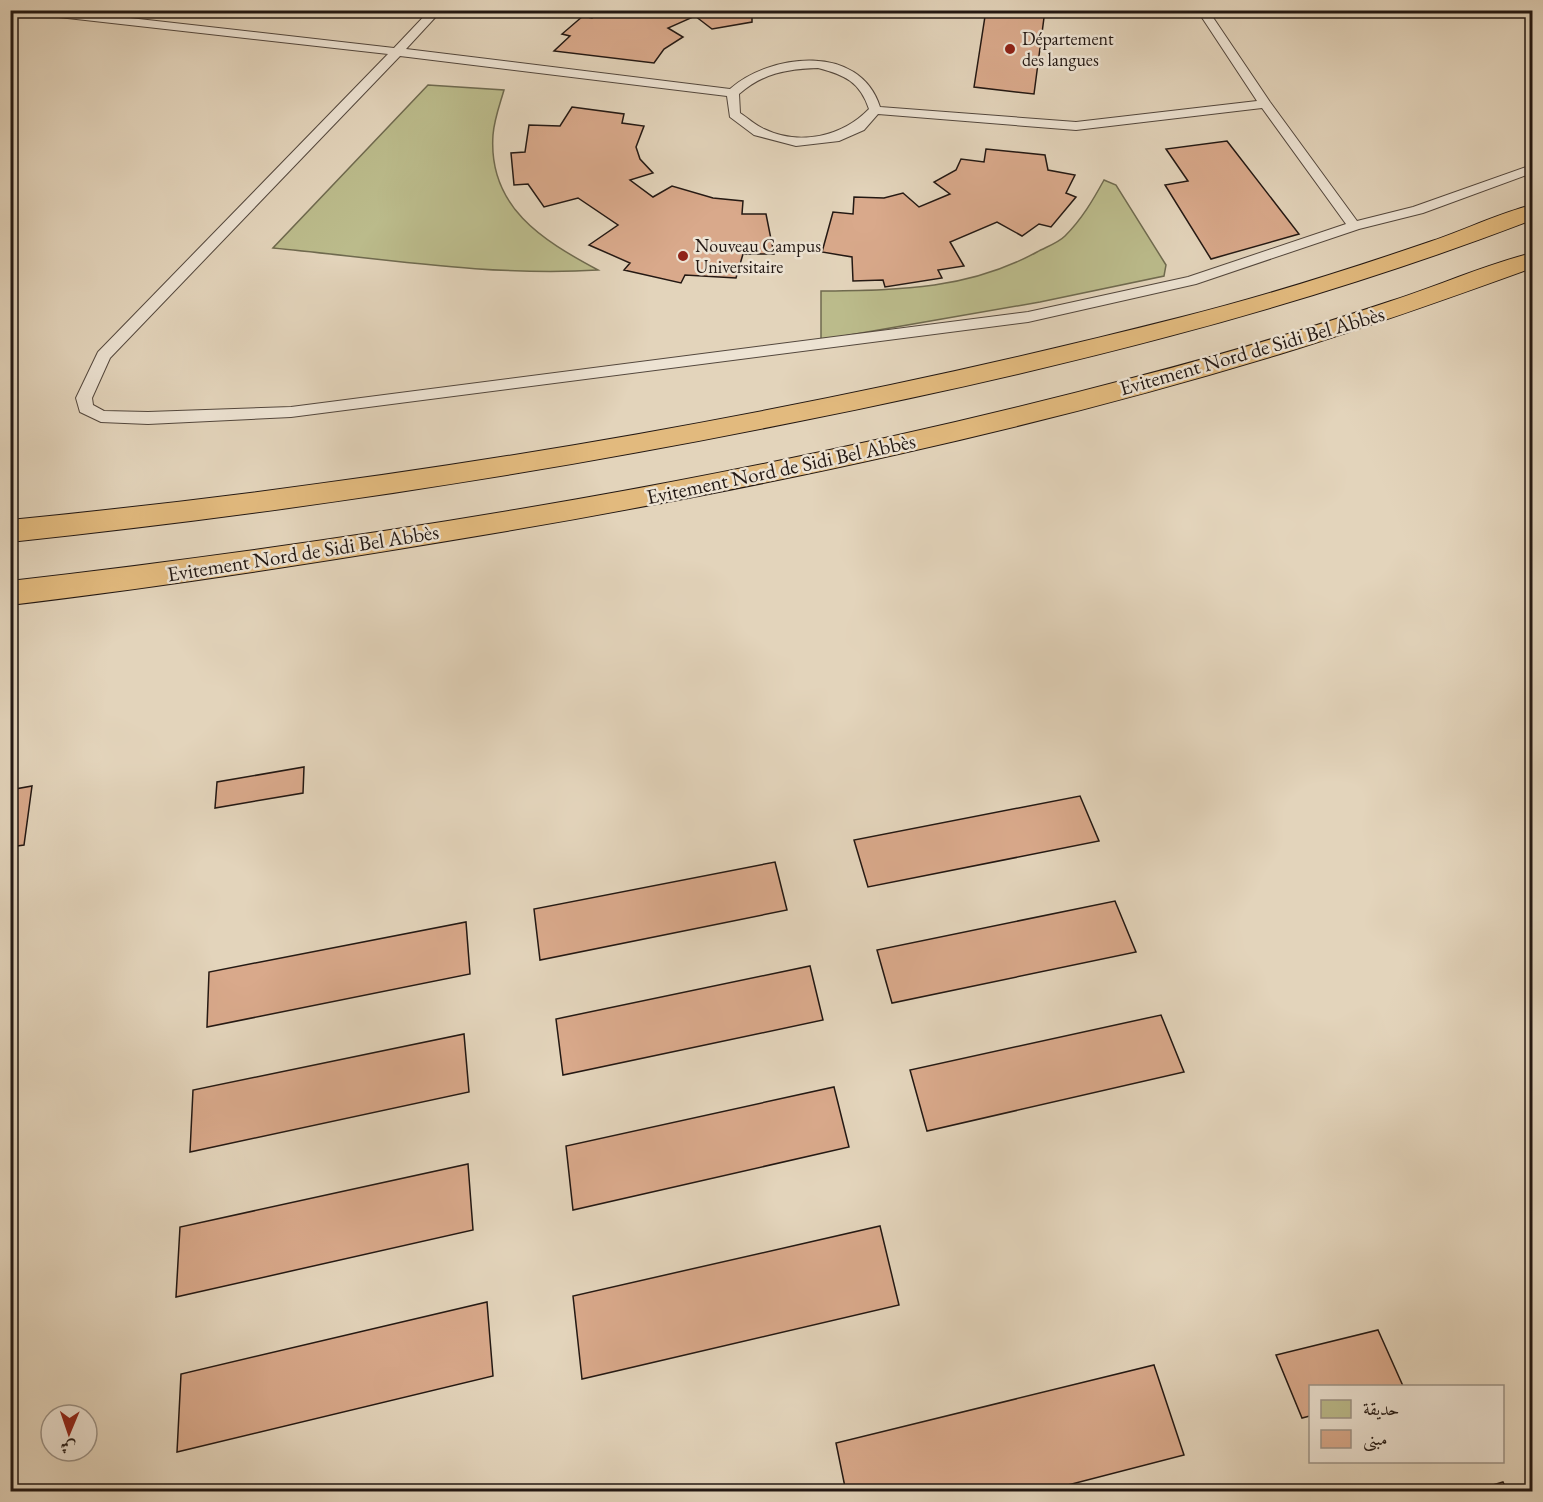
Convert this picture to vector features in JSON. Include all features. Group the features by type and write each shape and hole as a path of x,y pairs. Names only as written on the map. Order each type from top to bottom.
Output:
{"highway":[{"name":"Evitement Nord de Sidi Bel Abbès","path":"10,531 102,522 440,478 744,423 1036,363 1264,303 1464,239 1533,212"},
{"name":"Evitement Nord de Sidi Bel Abbès","path":"10,592 161,576 645,498 947,434 1244,356 1364,320 1533,260"}],"lane":[{"path":"23,10 400,51 733,93"},
{"path":"437,10 400,51 103,356 84,398 86,408 101,416 148,418 291,412 1028,317 1191,281 1354,226 1418,210 1533,169"},
{"path":"1202,10 1265,104 1354,226"},
{"path":"818,64 852,73 870,90 875,110 859,127 834,138 796,142 759,132 734,114 733,93 750,76 785,65 818,64"},
{"path":"875,110 1076,126 1265,104"}],"green space":[{"path":"428,85 504,90 493,135 494,160 499,182 509,201 539,233 577,259 598,270 477,269 273,248"},
{"path":"1104,180 1116,185 1166,265 1164,276 1040,302 821,340 821,291 878,290 932,285 958,281 1011,265 1065,236 1082,216"}],"building":[{"path":"605,10 752,10 752,22 712,29 695,16 668,28 683,37 664,49 654,63 554,51 570,36 562,34 583,16 592,18"},
{"name":"Département des langues","path":"986,10 1045,10 1034,94 974,87"},
{"path":"572,107 624,114 622,123 644,126 636,147 640,159 653,173 630,180 653,197 672,186 713,198 743,201 742,214 766,214 774,254 743,254 736,278 685,275 681,283 624,270 630,263 589,245 618,225 578,198 544,207 528,184 514,185 511,153 525,152 529,125 560,126"},
{"path":"1227,141 1299,234 1211,259 1165,185 1188,181 1166,149"},
{"path":"986,149 1045,155 1048,170 1075,175 1066,193 1076,197 1051,227 1039,224 1022,236 997,222 950,242 964,266 938,270 942,278 885,287 883,280 853,281 852,257 822,252 833,212 853,214 854,197 884,198 903,193 919,207 950,194 934,182 956,170 961,159 984,162"},
{"path":"304,767 303,793 215,808 217,782"},
{"path":"32,786 24,845 10,847 10,790"},
{"path":"1080,796 1099,841 868,887 854,840"},
{"path":"775,862 787,910 540,960 534,909"},
{"path":"1115,901 1136,952 892,1003 877,950"},
{"path":"466,922 470,974 207,1027 209,972"},
{"path":"810,966 823,1020 563,1075 556,1019"},
{"path":"1161,1015 1184,1072 927,1131 910,1070"},
{"path":"464,1034 469,1092 190,1152 193,1090"},
{"path":"834,1087 849,1147 573,1210 566,1146"},
{"path":"468,1164 473,1230 176,1297 180,1227"},
{"path":"880,1226 899,1305 582,1379 573,1296"},
{"path":"487,1302 493,1376 177,1452 181,1374"},
{"path":"1378,1330 1403,1385 1309,1385 1309,1416 1302,1418 1276,1355"},
{"path":"1154,1365 1184,1455 1041,1492 846,1492 836,1443"},
{"path":"1503,1482 1508,1492 1470,1492"}],"place":[{"name":"Département des langues","path":"1010,49"},
{"name":"Nouveau Campus Universitaire","path":"683,256"}]}
